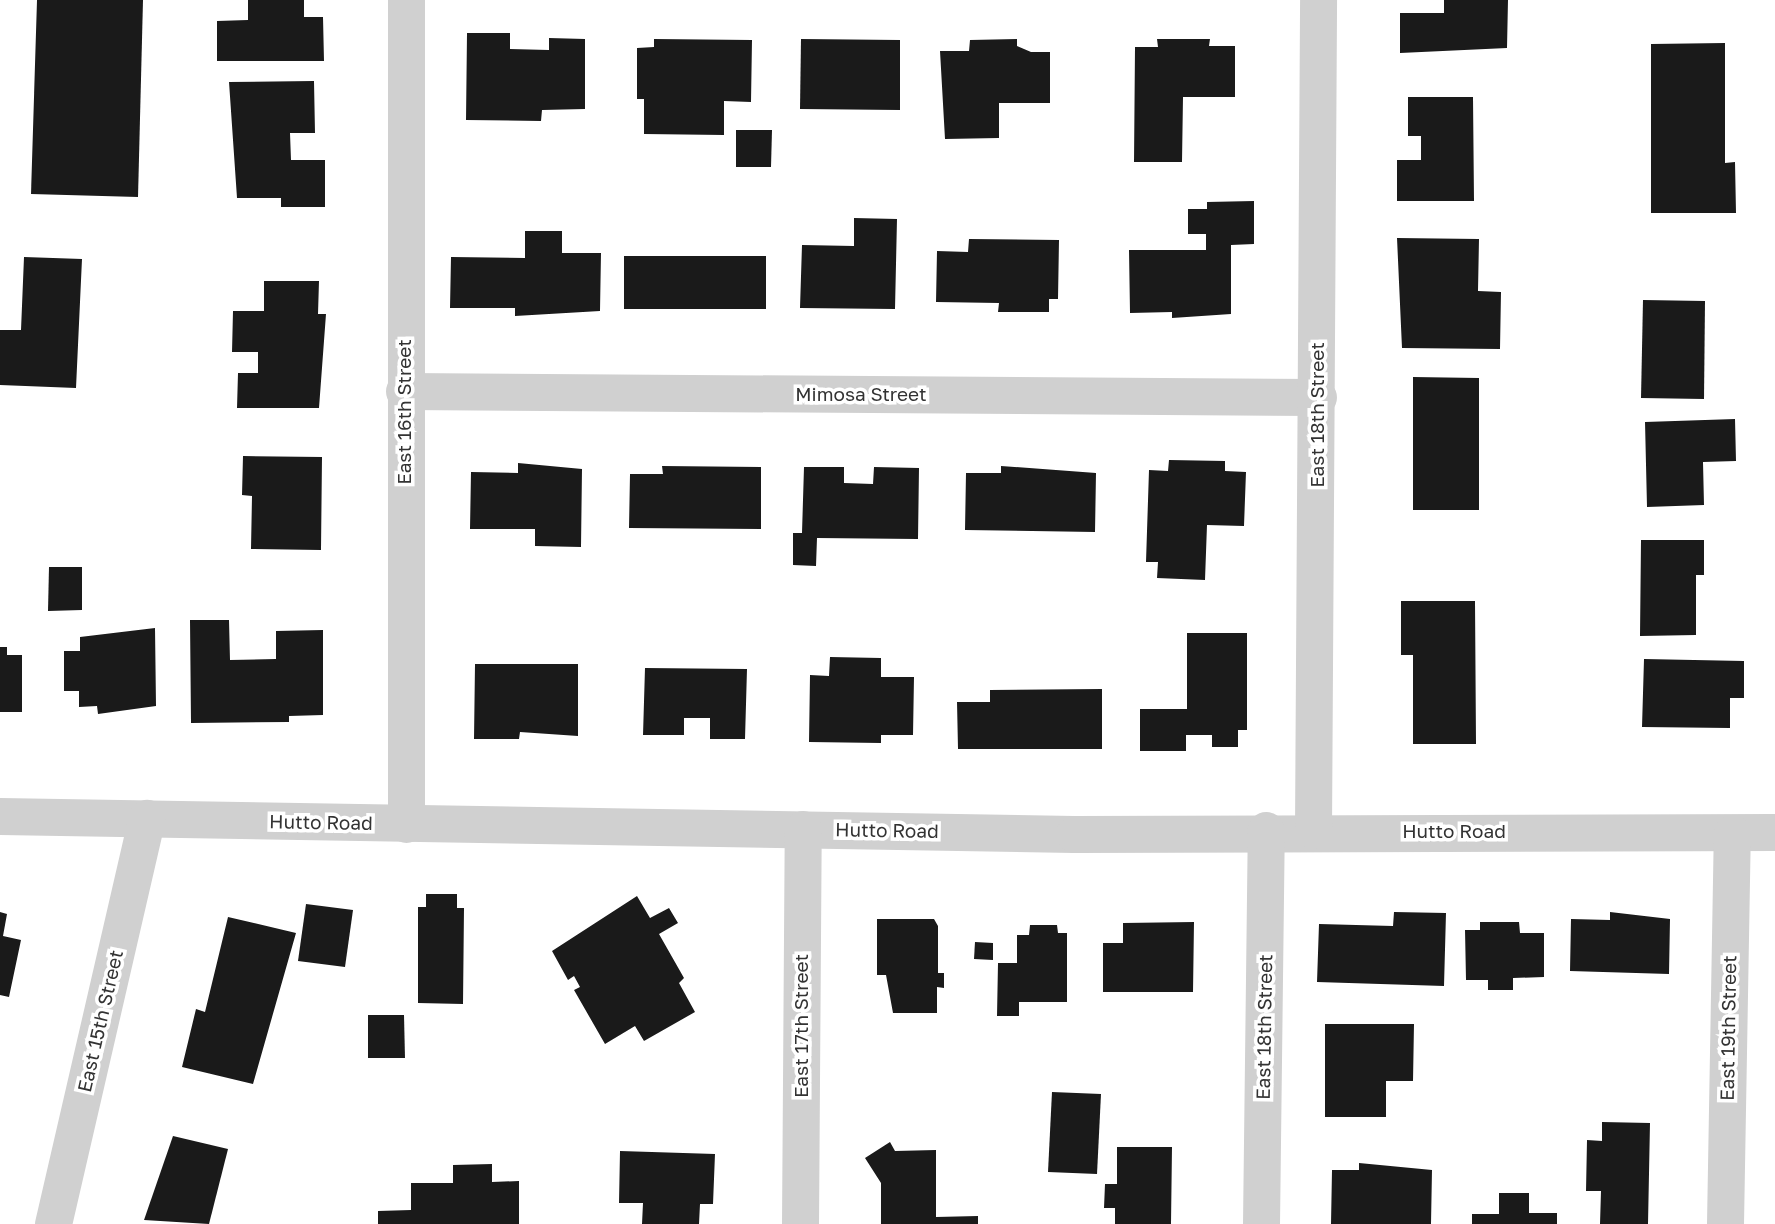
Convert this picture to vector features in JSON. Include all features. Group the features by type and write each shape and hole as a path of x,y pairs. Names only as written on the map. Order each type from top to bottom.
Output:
{"street":[{"name":"East 16th Street","path":"406,0 406,824"},
{"name":"East 18th Street","path":"1313,830 1318,397 1318,0"},
{"name":"Mimosa Street","path":"404,391 1318,397"},
{"name":"Hutto Road","path":"0,816 1074,834 1266,830 1775,832"},
{"name":"East 15th Street","path":"53,1224 147,818"},
{"name":"East 17th Street","path":"800,1224 803,829"},
{"name":"East 18th Street","path":"1261,1224 1266,830"},
{"name":"East 19th Street","path":"1725,1224 1732,833"}],"building":[{"path":"37,0 143,0 138,197 31,194"},
{"path":"248,0 304,0 304,17 323,17 324,61 217,61 217,21 248,20"},
{"path":"1444,0 1508,0 1507,48 1400,53 1400,13 1444,13"},
{"path":"467,33 510,33 510,49 549,50 549,38 585,39 585,109 542,110 541,121 466,120"},
{"path":"654,39 752,40 751,102 724,101 724,135 644,134 644,99 637,99 637,48 654,47"},
{"path":"801,39 900,40 900,110 800,109"},
{"path":"1017,39 1017,46 1031,52 1050,52 1050,103 999,103 999,138 945,139 940,51 969,51 970,40"},
{"path":"1157,39 1210,39 1209,46 1235,46 1235,97 1183,97 1182,162 1134,162 1135,47 1158,47"},
{"path":"1725,43 1725,163 1735,162 1736,213 1651,213 1651,44"},
{"path":"314,81 315,133 290,133 291,160 325,160 325,207 281,207 281,198 237,198 229,82"},
{"path":"1408,97 1473,97 1474,201 1397,201 1397,160 1421,160 1421,136 1408,136"},
{"path":"736,130 772,130 771,167 736,167"},
{"path":"1254,201 1254,244 1231,245 1231,314 1172,318 1172,312 1130,313 1129,250 1206,250 1206,234 1188,234 1188,209 1207,209 1207,202"},
{"path":"854,218 897,219 895,309 800,308 802,245 854,246"},
{"path":"525,231 562,231 562,253 601,253 600,311 515,316 515,308 450,308 451,257 525,258"},
{"path":"1397,238 1479,239 1478,291 1501,292 1500,349 1402,348"},
{"path":"969,239 1059,240 1058,299 1049,299 1049,312 998,312 999,303 936,302 937,251 968,252"},
{"path":"624,256 766,256 766,309 624,309"},
{"path":"24,257 82,259 76,388 0,385 0,330 21,330"},
{"path":"264,281 319,281 318,314 326,314 319,408 237,408 238,373 258,373 258,352 232,352 233,311 264,311"},
{"path":"1643,300 1705,301 1704,399 1641,398"},
{"path":"1413,377 1479,378 1479,510 1413,510"},
{"path":"1735,419 1736,461 1703,462 1704,505 1647,507 1645,422"},
{"path":"243,456 322,457 321,550 251,549 252,496 242,495"},
{"path":"1169,460 1225,461 1225,471 1246,472 1244,526 1207,525 1205,580 1157,578 1158,562 1146,562 1149,470 1168,471"},
{"path":"518,463 582,469 581,547 535,546 535,529 470,529 471,472 518,473"},
{"path":"662,466 761,467 761,529 629,528 630,474 663,474"},
{"path":"1001,466 1096,473 1095,532 965,530 966,473 1001,473"},
{"path":"804,467 844,467 844,483 873,484 874,467 919,468 918,539 817,538 816,566 793,565 793,533 802,533"},
{"path":"1641,540 1704,540 1704,575 1696,575 1696,635 1640,636"},
{"path":"49,567 82,567 82,610 48,611"},
{"path":"1401,601 1475,601 1476,744 1413,744 1413,655 1401,655"},
{"path":"190,620 229,620 230,660 276,659 276,631 323,630 323,715 289,716 289,722 191,723"},
{"path":"155,628 156,706 98,714 97,706 79,707 79,691 64,691 64,651 80,651 80,637"},
{"path":"1187,633 1247,633 1247,730 1238,730 1238,747 1212,747 1212,735 1186,735 1186,751 1140,751 1140,709 1187,709"},
{"path":"0,647 7,647 7,655 22,655 22,712 0,712"},
{"path":"830,657 881,658 881,677 914,677 913,735 881,735 881,743 809,742 810,675 829,676"},
{"path":"1644,659 1744,661 1744,698 1730,698 1730,728 1642,727"},
{"path":"475,664 578,664 578,736 520,732 519,739 474,739"},
{"path":"645,668 747,669 745,739 710,739 710,718 684,718 684,735 643,735"},
{"path":"1102,689 1102,749 958,749 957,702 990,702 990,690"},
{"path":"426,894 457,894 457,908 464,908 463,1004 418,1003 418,907 426,907"},
{"path":"637,896 650,918 669,908 678,923 659,934 684,978 679,983 695,1012 644,1041 635,1026 605,1044 574,990 580,987 574,976 568,980 552,951"},
{"path":"306,904 353,910 345,967 298,961"},
{"path":"0,912 7,914 3,936 21,940 9,997 0,995"},
{"path":"1394,912 1446,913 1444,986 1317,982 1319,924 1393,926"},
{"path":"1610,912 1670,919 1669,974 1570,971 1571,919 1610,920"},
{"path":"228,917 296,933 253,1084 182,1067 196,1009 205,1012"},
{"path":"877,919 934,919 938,926 938,973 944,973 944,988 937,987 937,1013 893,1013 886,975 877,975"},
{"path":"1194,922 1193,992 1103,992 1103,943 1123,943 1123,923"},
{"path":"1480,922 1519,922 1520,933 1544,933 1544,977 1513,978 1513,990 1488,990 1488,980 1466,980 1465,930 1480,930"},
{"path":"1030,925 1057,925 1058,933 1067,933 1067,1002 1019,1002 1019,1016 997,1016 998,963 1017,963 1017,935 1029,935"},
{"path":"975,942 993,943 993,960 974,959"},
{"path":"368,1015 404,1015 405,1058 368,1058"},
{"path":"1325,1024 1414,1024 1413,1081 1386,1081 1386,1117 1325,1117"},
{"path":"1052,1092 1101,1094 1097,1174 1048,1172"},
{"path":"1602,1122 1650,1123 1648,1224 1600,1224 1601,1191 1586,1191 1587,1140 1602,1141"},
{"path":"173,1136 228,1149 209,1224 144,1220"},
{"path":"890,1142 895,1151 936,1150 936,1217 978,1216 978,1224 881,1224 881,1183 865,1158"},
{"path":"1117,1147 1172,1147 1171,1224 1115,1224 1115,1208 1104,1208 1105,1184 1117,1184"},
{"path":"620,1151 715,1154 713,1204 700,1204 699,1224 642,1224 643,1203 619,1203"},
{"path":"1359,1163 1432,1170 1431,1224 1331,1224 1332,1170 1359,1170"},
{"path":"492,1164 492,1182 519,1181 519,1224 378,1224 378,1211 411,1210 411,1183 453,1183 453,1165"},
{"path":"1499,1193 1529,1193 1529,1213 1557,1213 1557,1224 1472,1224 1472,1214 1499,1214"}]}
